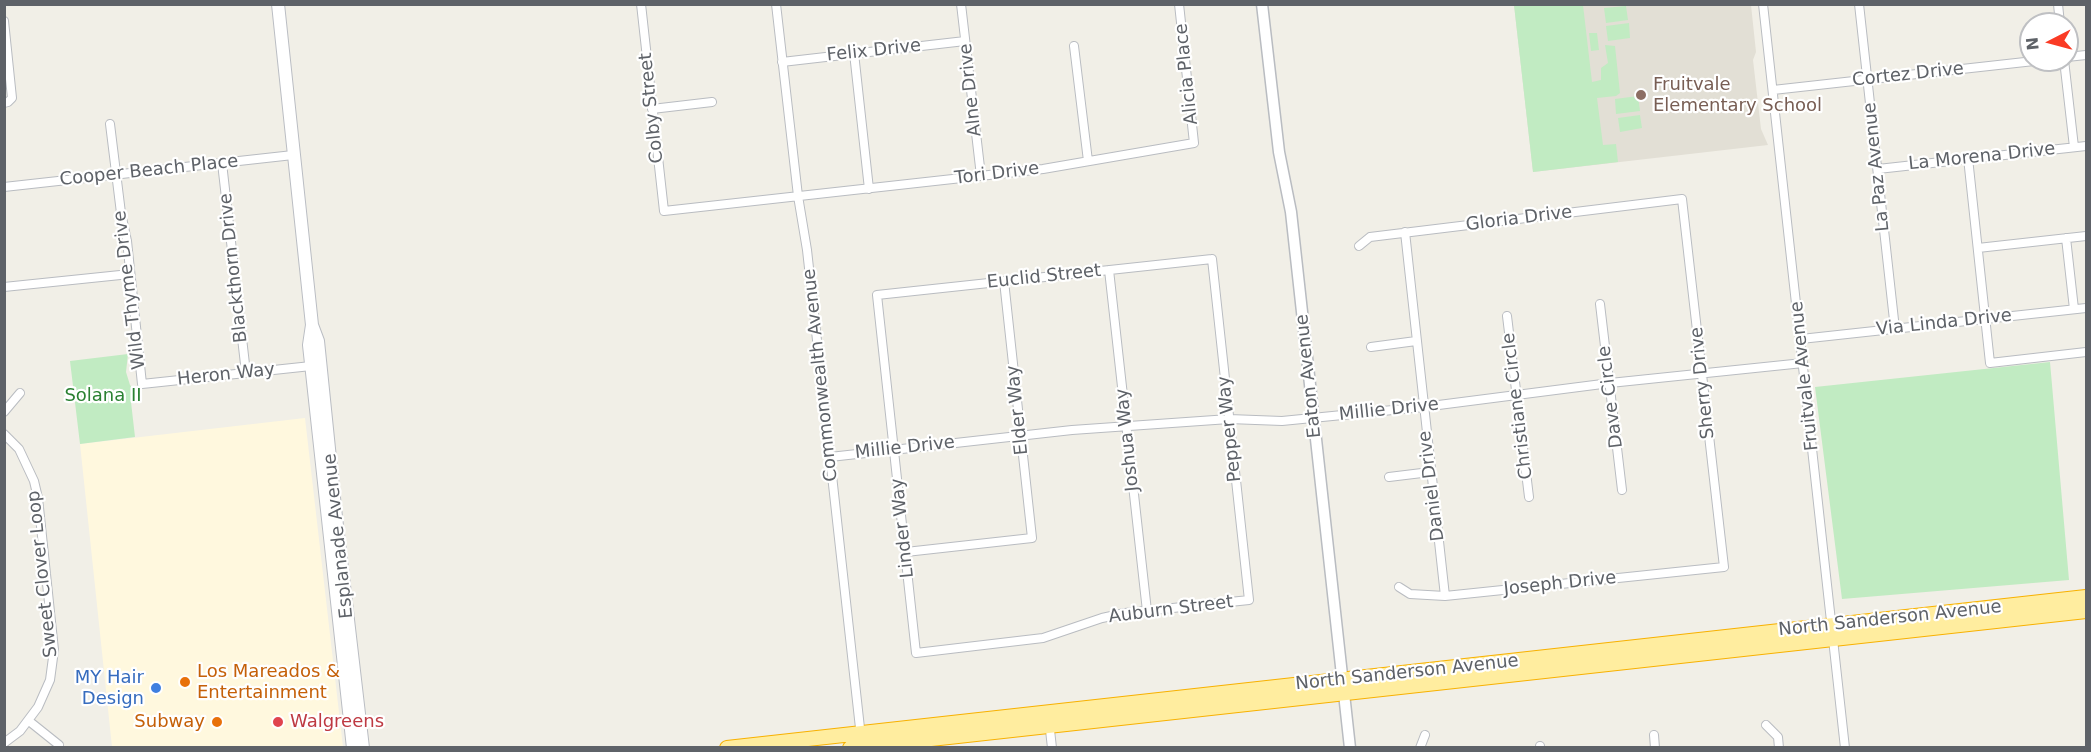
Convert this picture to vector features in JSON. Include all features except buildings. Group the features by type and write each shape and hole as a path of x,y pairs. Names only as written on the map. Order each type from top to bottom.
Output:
{"highway":[{"name":"North Sanderson Avenue","path":"727,747 857,742 1049,718 1832,632 2083,597"},
{"path":"2026,617 2030,611 2075,605 2083,597"},
{"name":"North Sanderson Avenue","path":"1832,632 2086,611"}],"main road":[{"name":"Esplanade Avenue","path":"278,4 312,325 318,341 363,747"},
{"name":"Esplanade Avenue","path":"312,325 309,345 311,366 353,747"}],"street":[{"name":"Colby Street","path":"641,4 664,211"},
{"name":"Commonwealth Avenue","path":"776,4 830,457 857,742"},
{"name":"Alne Drive","path":"961,4 981,176"},
{"name":"Alicia Place","path":"1179,4 1194,143"},
{"name":"Eaton Avenue","path":"1262,4 1279,152 1291,212 1350,747"},
{"name":"Fruitvale Avenue","path":"1763,4 1845,747"},
{"name":"La Paz Avenue","path":"1860,4 1895,328"},
{"path":"4,21 12,98 4,103"},
{"name":"Felix Drive","path":"782,62 966,41"},
{"path":"1074,46 1088,161"},
{"path":"854,53 869,189"},
{"name":"Cortez Drive","path":"1773,90 2019,63"},
{"path":"2067,72 2074,147"},
{"path":"652,109 712,102"},
{"name":"Wild Thyme Drive","path":"110,124 142,384"},
{"name":"Tori Drive","path":"664,211 981,176 1194,143"},
{"name":"La Morena Drive","path":"1878,169 2086,146"},
{"name":"Cooper Beach Place","path":"4,187 293,155"},
{"path":"1968,158 1990,363 2086,352"},
{"name":"Blackthorn Drive","path":"222,163 246,373"},
{"name":"Gloria Drive","path":"1359,246 1370,237 1405,232 1682,200"},
{"name":"Sherry Drive","path":"1682,200 1724,567"},
{"name":"Daniel Drive","path":"1405,232 1445,596"},
{"path":"1978,248 2086,236"},
{"path":"2066,238 2074,309"},
{"name":"Euclid Street","path":"877,295 1212,259"},
{"name":"Pepper Way","path":"1212,259 1249,600"},
{"name":"Joshua Way","path":"1109,270 1147,611"},
{"path":"4,288 130,274"},
{"name":"Elder Way","path":"906,552 1032,538 1004,281"},
{"name":"Linder Way","path":"877,295 916,653"},
{"name":"Dave Circle","path":"1600,304 1622,490"},
{"name":"Via Linda Drive","path":"1801,339 2086,308"},
{"name":"Christiane Circle","path":"1507,316 1529,497"},
{"path":"1371,347 1416,341"},
{"name":"Millie Drive","path":"830,457 1126,427 1229,419 1282,420 1423,407 1610,383 1803,363"},
{"name":"Heron Way","path":"142,384 311,366"},
{"path":"4,412 20,393"},
{"name":"Sweet Clover Loop","path":"4,434 19,449 28,465 38,498 54,651 45,694 29,721 4,743"},
{"path":"1389,477 1430,472"},
{"name":"Joseph Drive","path":"1399,587 1410,594 1445,596 1724,567"},
{"name":"Auburn Street","path":"916,653 1032,640 1112,615 1249,600"},
{"path":"1049,718 1052,747"},
{"path":"29,721 59,745"},
{"path":"1766,725 1778,737 1779,747"},
{"path":"1419,747 1425,735"},
{"path":"1654,735 1655,747"}],"shaded area":[{"name":"Fruitvale Elementary School","path":"1514,5 1751,5 1756,52 1753,60 1761,129 1768,145 1533,172"},
{"path":"305,418 343,747 112,747 80,444"}],"green space":[{"path":"1514,5 1583,5 1592,82 1601,80 1601,68 1608,63 1605,45 1615,46 1620,93 1616,96 1597,98 1603,145 1616,144 1618,162 1533,172"},
{"path":"1626,6 1628,20 1606,23 1604,8"},
{"path":"1629,23 1630,38 1608,41 1606,26"},
{"path":"1589,33 1597,33 1599,50 1591,51"},
{"path":"1638,96 1640,111 1616,114 1615,99"},
{"path":"1640,115 1642,128 1620,132 1618,118"},
{"name":"Solana II","path":"128,354 126,372 130,385 137,393 131,402 135,437 80,444 70,361"},
{"path":"2050,362 2069,580 1842,599 1815,387"}],"place":[{"name":"Fruitvale Elementary School","path":"1641,95"},
{"name":"Los Mareados & Entertainment","path":"185,682"},
{"name":"MY Hair Design","path":"156,688"},
{"name":"Subway","path":"217,722"},
{"name":"Walgreens","path":"278,722"}]}
